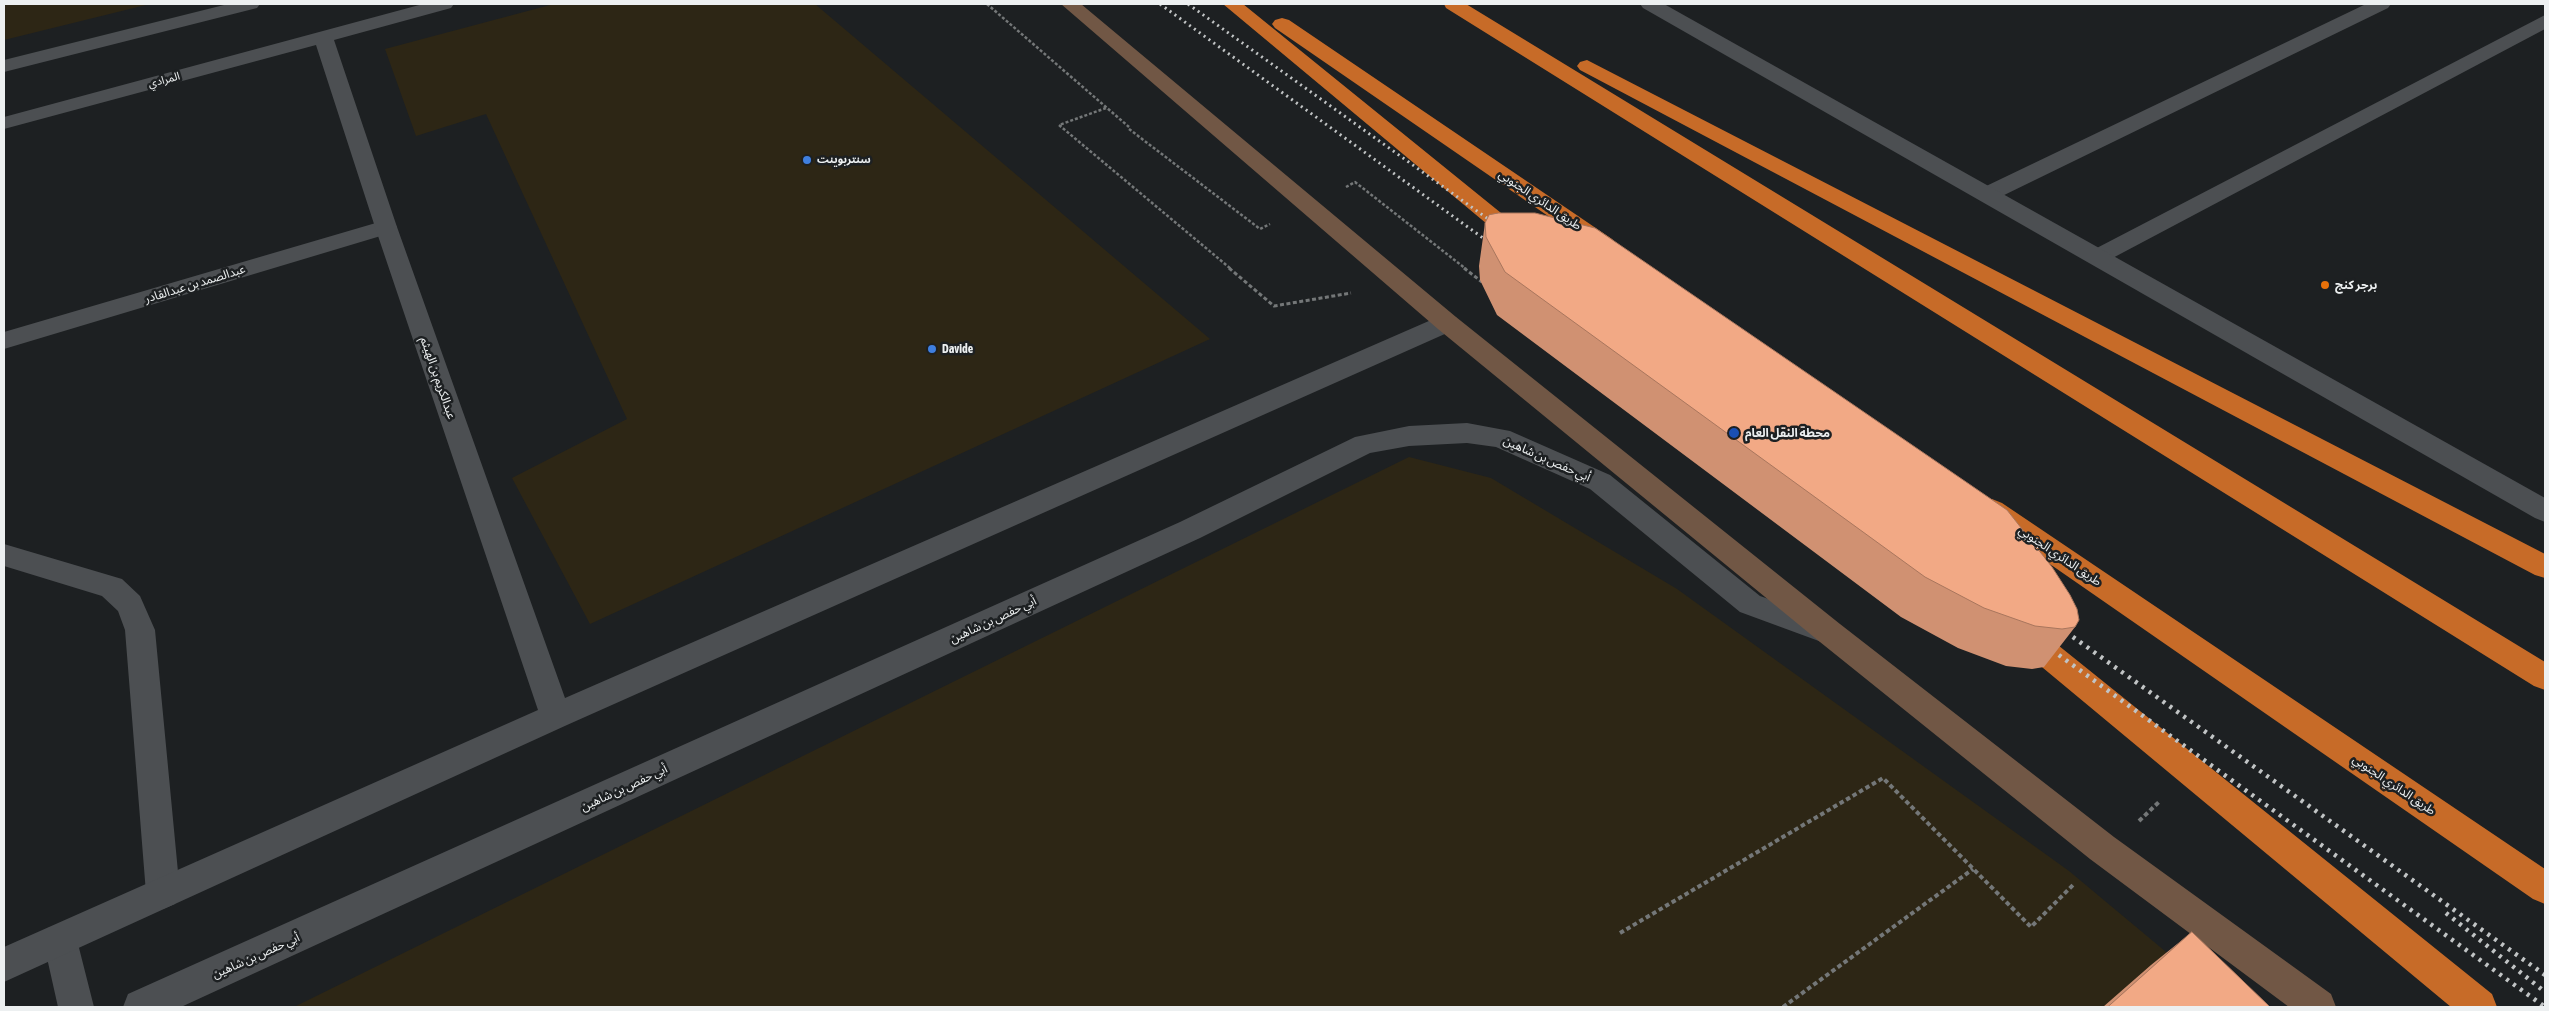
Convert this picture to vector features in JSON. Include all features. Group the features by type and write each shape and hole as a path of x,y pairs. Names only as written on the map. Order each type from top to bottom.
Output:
{"highway":[{"path":"1232,4 1540,255"},
{"name":"طريق الدائري الجنوبي","path":"1252,4 1626,260"},
{"path":"1454,4 2545,677"},
{"path":"1467,4 2545,567"},
{"name":"طريق الدائري الجنوبي","path":"1971,495 2545,888"},
{"path":"2003,618 2479,1007"}],"main road":[{"path":"1070,4 1447,323 1830,633 2102,848 2318,1007"}],"street":[{"path":"4,66 250,4"},
{"name":"المرادي","path":"4,123 444,4"},
{"path":"1650,4 2099,256 2545,511"},
{"path":"1988,194 2381,4"},
{"path":"2099,256 2545,21"},
{"name":"عبدالكريم بن الهيثم","path":"324,38 386,226 556,716"},
{"name":"عبدالصمد بن عبدالقادر","path":"4,341 386,226"},
{"path":"4,965 556,716 1447,323"},
{"name":"أبي حفص بن شاهين","path":"141,1007 1190,530 1364,444 1409,436 1467,433 1501,438 1600,482 1750,604 1830,633"},
{"path":"4,555 112,587 130,604 140,630 163,893"},
{"path":"60,940 76,1007"}],"path":[{"path":"987,4 1129,128 1260,229 1277,221"},
{"path":"1106,108 1059,124 1274,306 1358,292"},
{"path":"1338,191 1355,182 1483,283"},
{"path":"1783,1007 1973,869"}],"shaded area":[{"path":"4,4 150,4 4,40"},
{"path":"554,4 815,4 1210,339 590,624 512,478 627,419 486,114 416,136 385,49"},
{"path":"1409,457 1491,478 1677,589 2069,871 2232,1007 294,1007"}],"building":[{"path":"1499,213 1535,213 1595,228 2007,510 2052,567 2070,595 2077,609 2079,620 2075,627 2062,629 2035,626 1984,608 1925,577 1505,272 1486,237 1485,223 1489,215"},
{"path":"2192,932 2270,1007 2108,1007"}],"railway":[{"path":"1160,4 1494,246"},
{"path":"1188,4 1498,226"},
{"path":"2059,627 2545,975"},
{"path":"2045,645 2545,1007"},
{"path":"2446,913 2545,992"}],"place":[{"name":"سنتربوينت","path":"807,160"},
{"name":"برجر كنج","path":"2325,285"},
{"name":"Davide","path":"932,349"},
{"name":"محطة النقل العام","path":"1734,433"}]}
